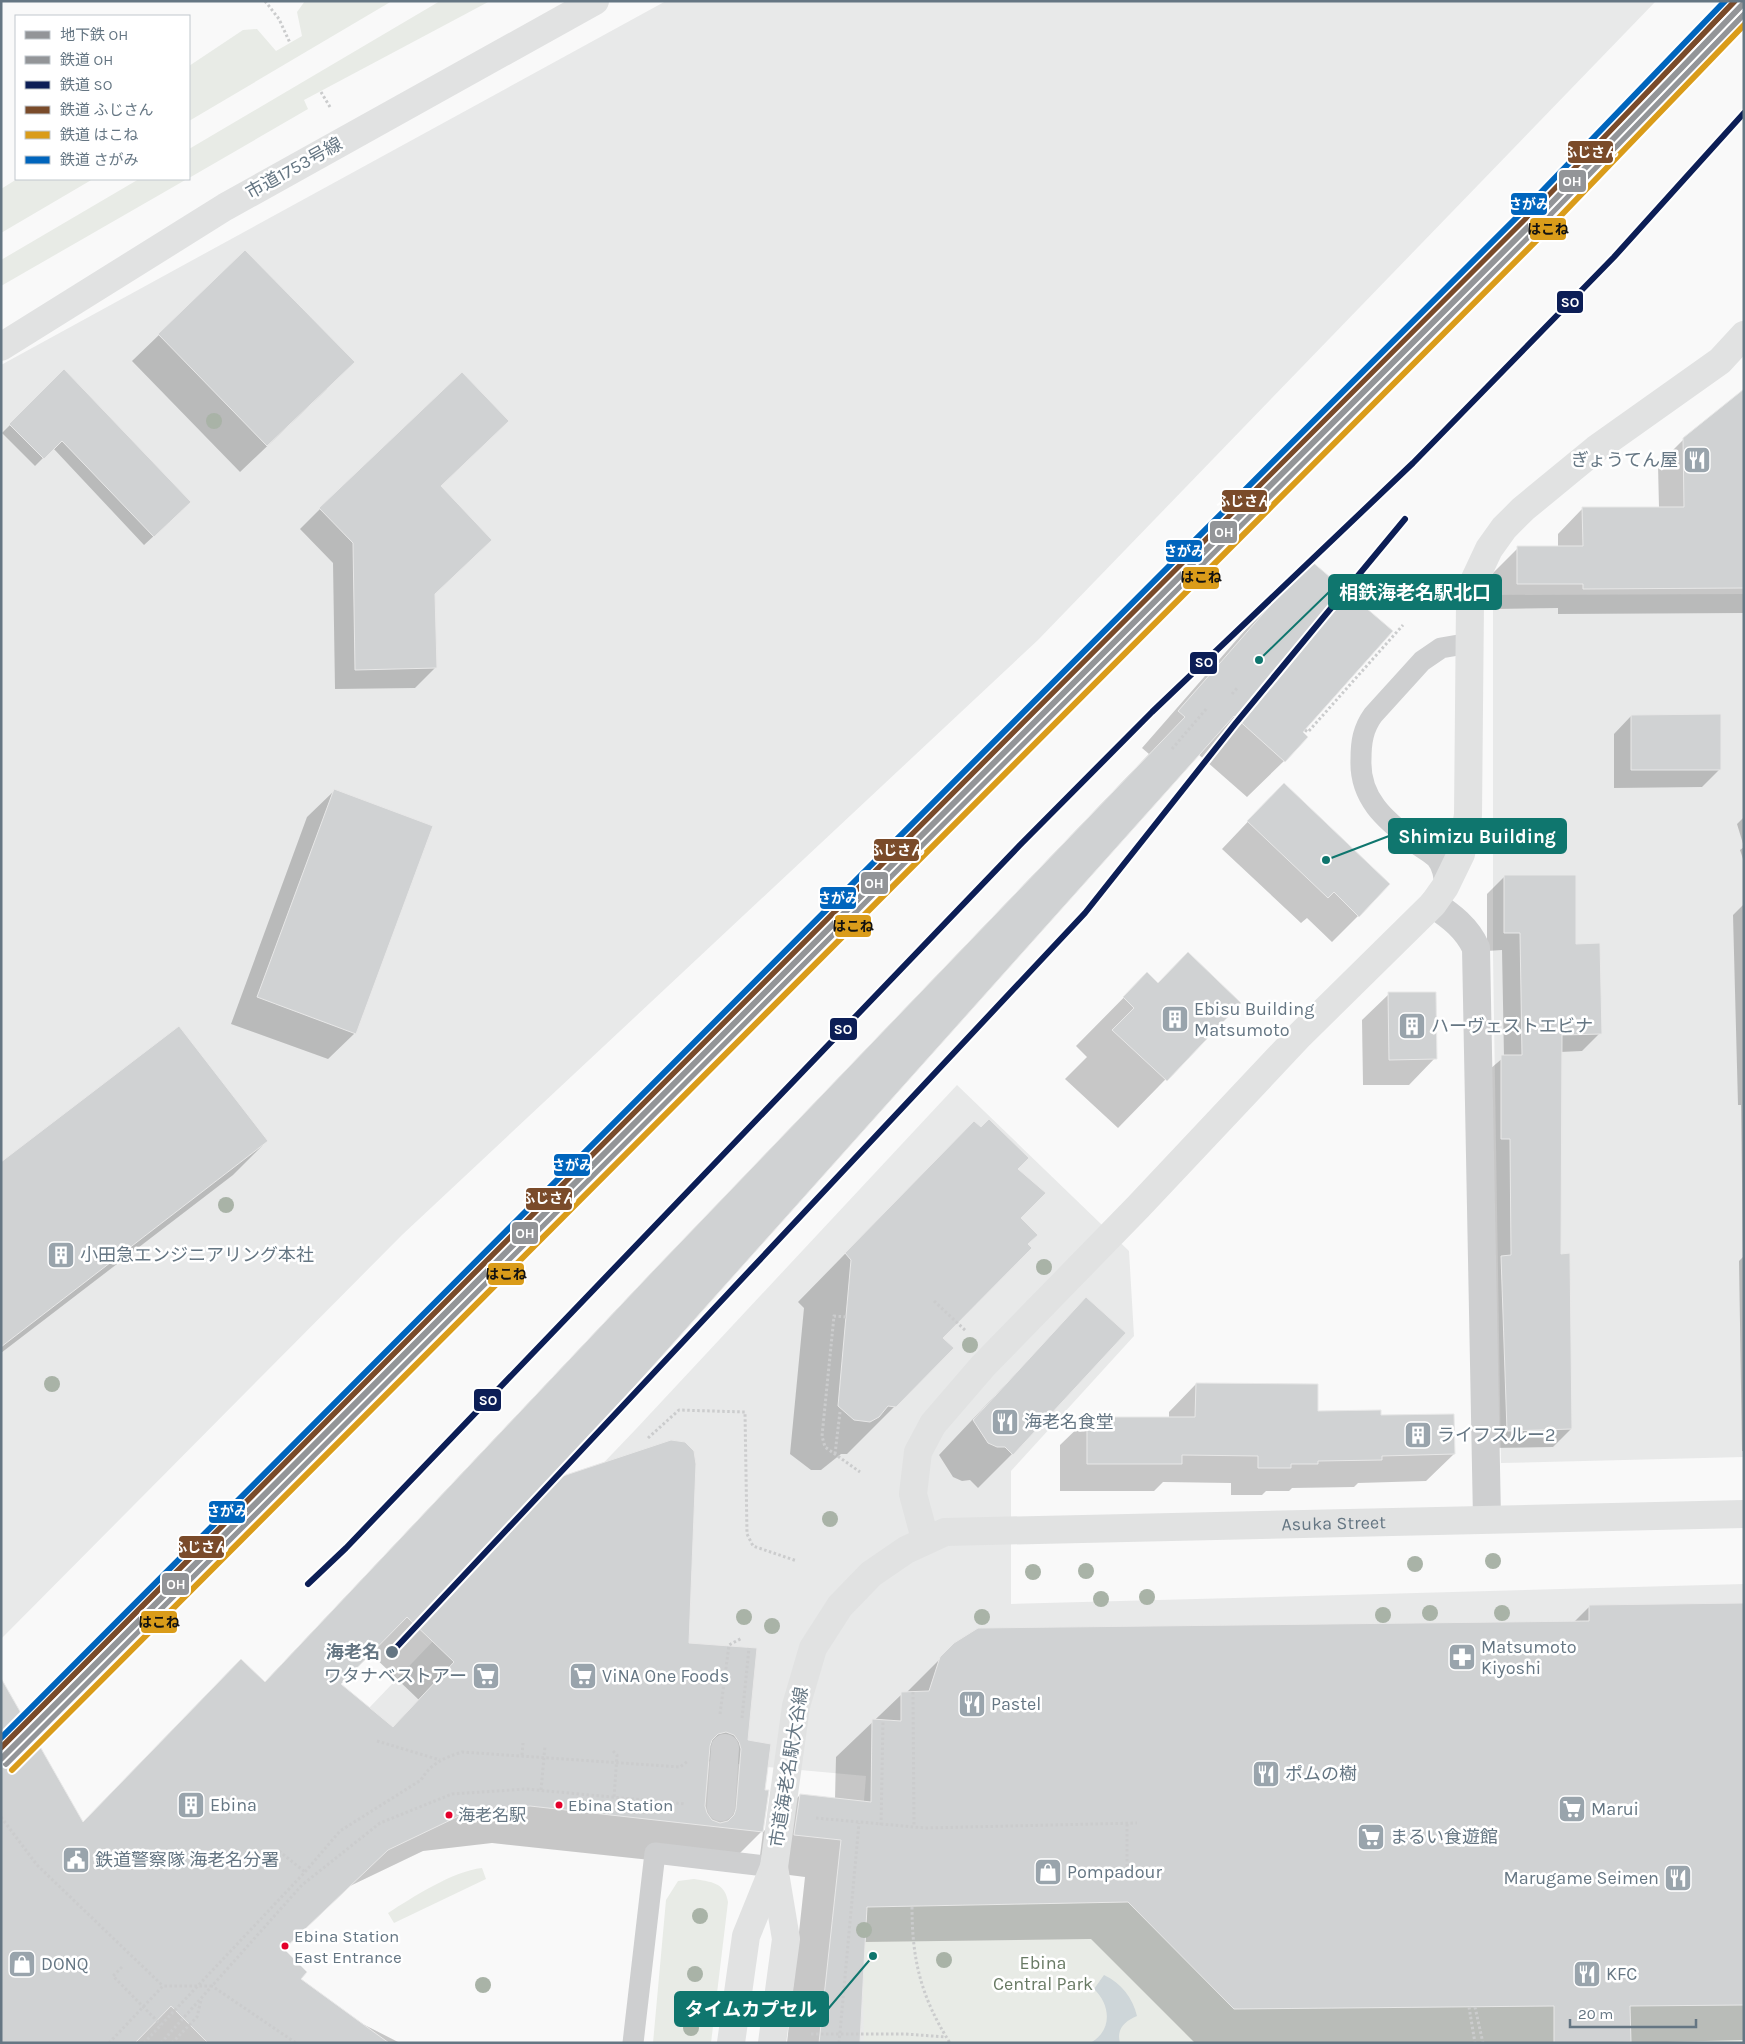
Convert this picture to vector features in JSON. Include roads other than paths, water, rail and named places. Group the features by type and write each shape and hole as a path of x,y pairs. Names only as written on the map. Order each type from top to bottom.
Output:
{"street":[{"name":"市道1753号線","path":"1,347 225,207 595,1"},
{"path":"925,1539 913,1494 918,1452 933,1424 983,1366 1138,1207 1300,1035 1439,896 1461,854 1468,814 1471,711 1470,602 1474,581 1489,548 1504,528 1523,509 1596,449 1720,361 1744,334"},
{"path":"1439,896 1471,937 1476,948 1487,1519"},
{"name":"Asuka Street","path":"925,1539 945,1532 1744,1514"},
{"name":"市道海老名駅大谷線","path":"732,2043 746,1936 774,1867 796,1706 814,1648 840,1606 871,1574 925,1539"},
{"path":"721,1807 725,1748"},
{"name":"市道海老名駅大谷線","path":"772,2043 786,1939 774,1867"}],"lane":[{"path":"1439,896 1443,871 1437,859 1382,817 1370,801 1362,782 1362,743 1366,725 1373,715 1422,660 1441,648 1470,643"},
{"path":"633,2043 655,1853 774,1867"}],"metro line":[{"name":"OH","path":"1,1759 1537,218 1744,3"}],"rail line":[{"name":"さがみ","path":"1,1738 1526,208 1725,1"},
{"name":"ふじさん","path":"1,1748 1532,213 1735,1"},
{"name":"OH","path":"6,1764 1542,223 1744,14"},
{"name":"はこね","path":"12,1770 1548,229 1744,25"},
{"name":"SO","path":"308,1584 346,1548 1020,845 1152,712 1413,463 1614,257 1744,113"},
{"name":"SO","path":"392,1652 1085,913 1235,724 1405,519"}],"place":[{"name":"ぎょうてん屋","path":"1697,460"},
{"name":"相鉄海老名駅北口","path":"1259,660"},
{"name":"Shimizu Building","path":"1326,860"},
{"name":"Ebisu Building Matsumoto","path":"1175,1019"},
{"name":"ハーヴェストエビナ","path":"1412,1026"},
{"name":"小田急エンジニアリング本社","path":"61,1255"},
{"name":"海老名食堂","path":"1005,1422"},
{"name":"ライフスルー2","path":"1418,1435"},
{"name":"海老名","path":"392,1652"},
{"name":"Matsumoto Kiyoshi","path":"1462,1657"},
{"name":"ワタナベストアー","path":"486,1676"},
{"name":"ViNA One Foods","path":"583,1676"},
{"name":"Pastel","path":"972,1704"},
{"name":"ポムの樹","path":"1266,1774"},
{"name":"Ebina","path":"191,1805"},
{"name":"Ebina Station","path":"559,1805"},
{"name":"Marui","path":"1572,1809"},
{"name":"海老名駅","path":"449,1815"},
{"name":"まるい食遊館","path":"1371,1837"},
{"name":"鉄道警察隊 海老名分署","path":"76,1860"},
{"name":"Pompadour","path":"1048,1872"},
{"name":"Marugame Seimen","path":"1678,1878"},
{"name":"Ebina Station East Entrance","path":"285,1946"},
{"name":"タイムカプセル","path":"873,1956"},
{"name":"DONQ","path":"22,1964"},
{"name":"KFC","path":"1587,1974"}],"park label":[{"name":"Ebina Central Park","path":"1043,1974"}]}
